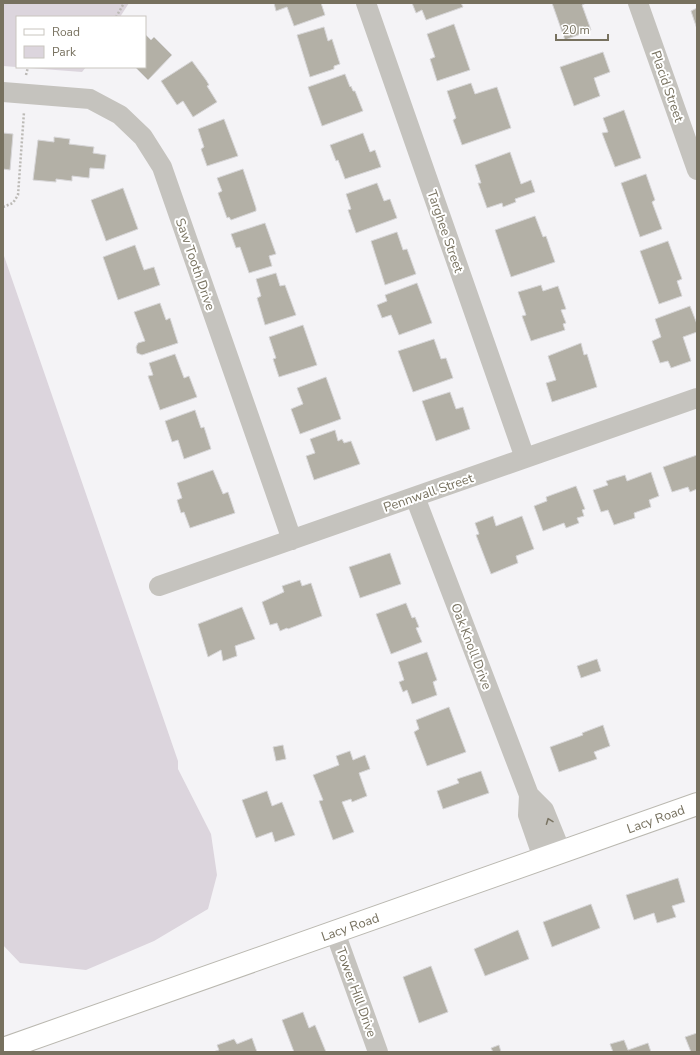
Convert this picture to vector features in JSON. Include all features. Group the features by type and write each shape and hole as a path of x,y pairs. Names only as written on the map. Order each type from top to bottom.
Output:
{"street":[{"name":"Targhee Street","path":"366,3 525,458"},
{"name":"Placid Street","path":"638,3 697,170"},
{"name":"Saw Tooth Drive","path":"3,92 90,99 120,115 143,137 162,167 292,540"},
{"name":"Pennwall Street","path":"159,586 697,398"},
{"name":"Oak Knoll Drive","path":"415,497 529,795 528,816 552,855"},
{"name":"Lacy Road","path":"3,1049 697,804"},
{"name":"Tower Hill Drive","path":"335,932 378,1052"}],"path":[{"path":"117,16 124,3"},
{"path":"3,208 13,203 18,195 28,68"}],"green space":[{"path":"3,3 129,3 121,16 16,16 16,67 3,66"},
{"path":"29,68 85,68 82,72"},
{"path":"3,253 178,761 178,769 211,834 217,875 208,909 154,941 86,970 20,963 3,945"}],"building":[{"path":"274,3 321,3 325,15 294,26 287,7 276,11"},
{"path":"412,3 461,3 463,7 426,20 422,10 416,13"},
{"path":"552,3 586,3 582,5 591,30 565,40"},
{"path":"697,8 697,29 691,11"},
{"path":"454,24 470,70 437,81 430,59 435,57 427,34"},
{"path":"324,27 328,41 332,39 340,64 334,66 334,69 310,77 297,35"},
{"path":"146,35 151,40 154,37 172,55 148,80 136,68 146,68"},
{"path":"603,52 610,72 594,78 600,96 574,106 560,67"},
{"path":"192,61 206,80 209,85 207,86 217,102 193,117 183,101 177,105 161,81"},
{"path":"345,74 350,87 351,86 353,91 355,91 363,111 322,126 308,87"},
{"path":"471,83 475,94 497,87 511,128 462,145 453,120 456,118 447,91"},
{"path":"624,110 641,158 615,167 602,133 608,132 603,118"},
{"path":"224,119 238,156 207,166 201,149 204,147 198,129"},
{"path":"3,133 13,134 10,170 3,169"},
{"path":"363,133 370,152 375,150 381,167 345,179 338,160 336,161 330,145"},
{"path":"54,137 70,139 69,144 94,147 93,153 106,155 104,169 90,168 89,178 72,176 72,181 56,179 56,182 33,180 38,140 54,142"},
{"path":"510,152 521,184 531,180 535,192 515,199 516,202 503,207 502,203 487,208 478,183 481,183 475,165"},
{"path":"243,169 256,211 231,220 229,217 227,218 218,193 222,191 217,178"},
{"path":"646,174 655,200 652,202 662,229 640,237 621,183"},
{"path":"377,183 384,201 390,199 397,218 356,233 348,210 351,209 346,194"},
{"path":"123,188 138,229 106,241 91,200"},
{"path":"535,216 543,237 546,236 555,262 511,277 495,230"},
{"path":"265,223 276,254 269,256 272,266 249,273 240,247 236,248 231,234"},
{"path":"397,232 403,250 407,249 416,274 385,285 371,241"},
{"path":"668,241 682,279 677,281 682,296 659,304 640,251"},
{"path":"135,245 144,270 154,267 160,285 118,300 103,257"},
{"path":"276,273 280,286 285,285 296,315 265,325 257,298 261,296 256,279"},
{"path":"417,283 432,323 399,335 391,315 382,318 377,305 387,301 385,295"},
{"path":"541,285 543,291 558,286 566,309 561,310 566,323 563,324 565,330 531,341 522,316 526,315 518,292"},
{"path":"160,303 166,320 170,318 178,343 142,355 137,353 136,347 138,343 145,341 134,312"},
{"path":"690,306 697,324 697,332 683,337 691,361 671,368 668,361 660,363 652,341 661,337 655,319"},
{"path":"303,325 317,365 279,377 273,359 276,358 269,337"},
{"path":"434,339 441,359 446,358 453,378 413,392 398,351"},
{"path":"581,343 584,355 587,354 597,387 552,402 546,383 556,380 548,356"},
{"path":"175,354 184,378 189,376 197,397 160,410 148,376 153,375 149,363"},
{"path":"326,377 341,419 300,434 291,409 303,404 297,388"},
{"path":"450,392 456,409 463,407 470,429 436,441 422,401"},
{"path":"195,410 201,428 204,427 211,449 184,459 178,440 172,442 165,421"},
{"path":"335,430 338,441 342,439 344,443 351,441 360,464 314,480 306,456 315,453 310,439"},
{"path":"697,455 697,489 690,492 688,487 672,492 663,467"},
{"path":"213,470 223,494 228,492 235,513 190,528 184,512 181,513 177,500 182,498 177,483"},
{"path":"651,472 659,496 649,500 651,507 634,513 635,518 614,525 608,510 601,512 593,490 608,485 606,481 625,475 627,481"},
{"path":"576,486 585,509 582,510 584,516 577,518 579,523 566,528 564,523 543,531 534,506 547,501 546,497"},
{"path":"493,516 496,526 522,516 534,549 516,556 518,563 491,574 476,535 479,534 475,523"},
{"path":"390,553 401,584 360,598 349,567"},
{"path":"300,580 302,586 311,583 322,616 280,631 277,623 270,625 262,602 284,592 282,586"},
{"path":"406,603 412,618 415,617 419,627 416,628 422,642 391,654 376,614"},
{"path":"242,607 255,639 235,646 237,656 223,661 221,650 208,657 198,624"},
{"path":"427,652 437,680 433,682 437,695 412,704 407,690 403,692 399,682 404,680 398,662"},
{"path":"597,659 601,671 581,678 577,666"},
{"path":"449,707 466,752 427,766 414,732 419,729 416,720"},
{"path":"603,725 610,746 594,752 597,759 559,772 550,747 583,735 582,733"},
{"path":"283,745 286,759 276,761 273,747"},
{"path":"350,751 353,760 365,755 370,769 359,773 367,796 352,802 351,799 342,802 354,832 333,840 319,801 323,800 313,775 339,765 336,756"},
{"path":"481,771 489,793 443,809 437,791 459,783 457,779"},
{"path":"267,791 272,806 282,802 295,835 275,842 272,832 256,838 242,800"},
{"path":"678,878 685,902 672,906 676,917 657,923 654,913 634,920 626,895"},
{"path":"591,904 600,928 552,947 543,922"},
{"path":"518,930 529,959 485,976 474,949"},
{"path":"431,966 448,1012 419,1023 403,977"},
{"path":"303,1012 309,1028 315,1025 326,1052 294,1052 282,1020"},
{"path":"697,1033 697,1052 691,1052 685,1037"},
{"path":"252,1038 257,1052 213,1052 219,1050 217,1045 234,1039 237,1044"},
{"path":"624,1040 628,1050 648,1043 651,1052 613,1052 610,1044"},
{"path":"499,1045 501,1052 493,1052 491,1048"}]}
